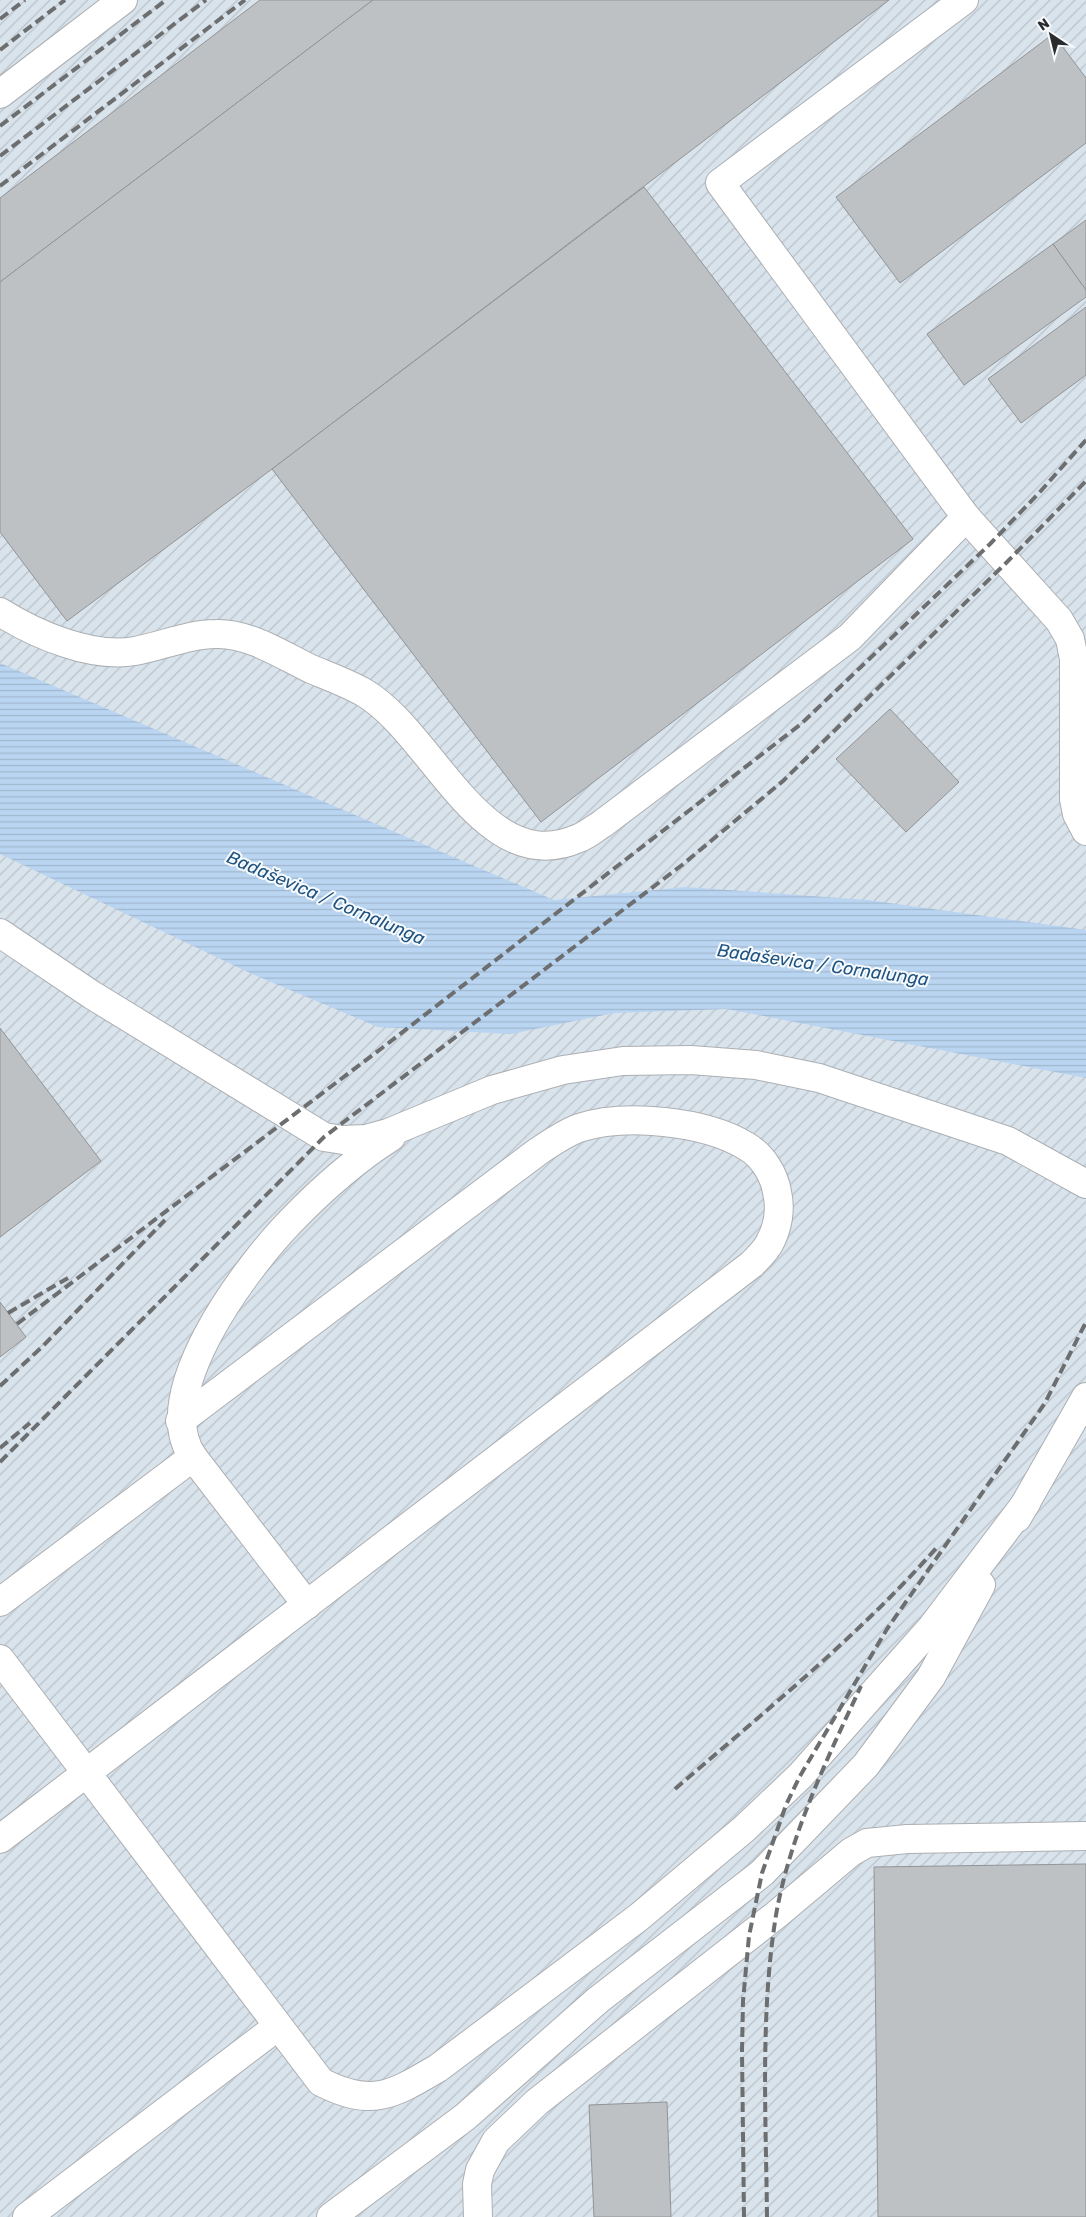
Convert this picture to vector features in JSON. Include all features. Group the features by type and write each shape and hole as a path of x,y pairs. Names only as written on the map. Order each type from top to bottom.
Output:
{"lane":[{"path":"0,94 123,0"},
{"path":"964,0 720,184 966,517 1058,620 1070,639 1074,659 1074,799 1077,814 1086,831"},
{"path":"0,612 24,627 99,652 134,651 191,637 217,634 242,636 364,693 386,710 411,734 471,808 487,823 505,836 534,845 554,846 579,838 602,824 850,638 966,517"},
{"path":"0,933 92,995 324,1137 344,1140 366,1138 409,1125 492,1090 563,1070 623,1061 691,1060 756,1065 818,1078 1008,1141 1086,1184"},
{"path":"0,1839 752,1264 769,1244 777,1224 779,1202 775,1182 763,1161 748,1146 728,1136 674,1124 644,1120 609,1122 579,1128 556,1139 536,1153 180,1421"},
{"path":"307,1605 193,1457 182,1438 180,1421 184,1389 197,1358 223,1309 250,1269 291,1221 316,1196 368,1152 409,1125"},
{"path":"1047,1162 1086,1196"},
{"path":"331,2217 465,2118 598,2000 762,1873 795,1841 866,1765 931,1677 1086,1396"},
{"path":"0,1602 193,1457"},
{"path":"0,1659 321,2082 340,2092 363,2097 386,2095 408,2086 438,2068 638,1917 744,1829 793,1783 932,1627 1026,1503"},
{"path":"478,2217 477,2184 480,2170 487,2154 496,2141 537,2102 776,1915 851,1852 867,1843 907,1838 1086,1836"},
{"path":"27,2217 278,2026"}],"shaded area":[{"path":"0,0 1086,0 1086,2217 0,2217"}],"water":[{"name":"Badaševica / Cornalunga","path":"0,663 554,900 685,887 868,900 1086,930 1086,1078 727,1009 614,1013 511,1034 378,1027 252,974 0,854"}],"building":[{"path":"260,0 373,0 0,282 0,198"},
{"path":"373,0 889,0 272,469 67,621 0,532 0,282"},
{"path":"1053,34 1086,78 1086,143 900,283 836,197"},
{"path":"644,187 913,539 541,822 272,469"},
{"path":"1086,220 1086,290 1053,244"},
{"path":"1053,244 1086,290 1086,297 964,385 927,334"},
{"path":"1086,307 1086,375 1021,423 988,379"},
{"path":"890,709 959,782 906,832 836,759"},
{"path":"0,1028 101,1161 0,1237"},
{"path":"0,1302 26,1337 0,1357"},
{"path":"1086,1864 1086,2217 878,2217 874,1867"},
{"path":"667,2102 671,2217 594,2217 589,2105"}],"railway":[{"path":"0,19 25,0"},
{"path":"0,50 65,0"},
{"path":"0,126 166,0"},
{"path":"0,156 206,0"},
{"path":"0,186 245,0"},
{"path":"17,1324 382,1048 801,724 990,544 1086,440"},
{"path":"0,1462 324,1137 682,865 783,781 1007,562 1086,481"},
{"path":"0,1386 43,1346 165,1220"},
{"path":"8,1313 68,1278"},
{"path":"744,2217 742,2051 743,2001 749,1936 762,1873 786,1805 800,1776 887,1629 1045,1403 1086,1322"},
{"path":"0,1448 30,1423"},
{"path":"675,1789 844,1642 908,1579 938,1546"},
{"path":"767,2217 766,2028 771,1952 776,1915 782,1885 800,1827 823,1769 861,1686"}]}
